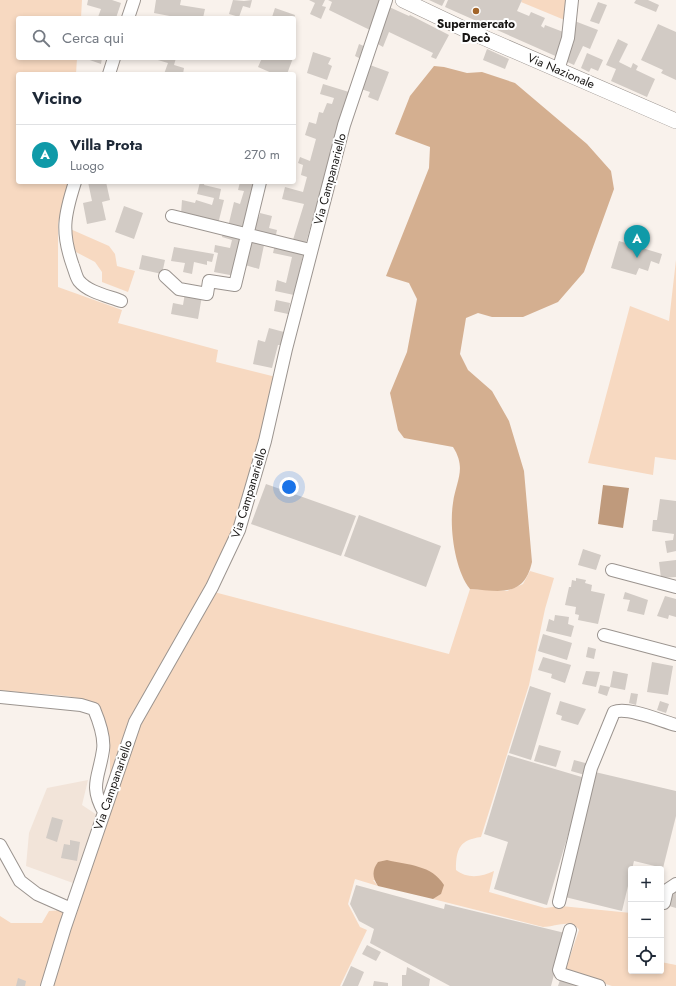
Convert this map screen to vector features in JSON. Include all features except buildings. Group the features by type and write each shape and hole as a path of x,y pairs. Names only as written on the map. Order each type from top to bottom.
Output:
{"main road":[{"name":"Via Nazionale","path":"404,0 464,29 676,121"}],"street":[{"path":"129,16 134,0"},
{"name":"Via Campanariello","path":"47,986 71,909 135,722 208,593 239,530 265,441 310,250 344,125 386,0"},
{"path":"558,70 568,38 572,0"},
{"path":"110,72 113,60"},
{"path":"74,184 68,206 65,229 66,247 76,274 79,281 94,291 120,301"},
{"path":"165,276 179,289 207,294 209,281 235,285 260,184"},
{"path":"172,216 310,250"},
{"path":"612,570 676,587"},
{"path":"604,635 676,654"},
{"path":"0,698 82,705 94,709 100,721 103,749 95,784 97,800 104,812"},
{"path":"559,902 591,768 614,712 619,710 628,711 676,725"},
{"path":"0,845 20,881 38,894 71,909"},
{"path":"664,903 667,890 676,884"},
{"path":"570,930 559,970 561,974 598,986"}],"shaded area":[{"path":"0,0 82,0 81,16 16,16 16,60 77,60 76,72 16,72 16,184 70,184 58,223 58,287 122,310 118,323 218,350 216,362 276,377 237,526 212,578 129,719 110,776 109,739 105,720 96,705 78,698 51,694 0,690"},
{"path":"522,0 570,0 567,21 521,2"},
{"path":"434,66 467,73 482,72 515,83 587,144 611,171 614,189 584,272 558,302 523,317 492,317 478,313 466,318 460,354 468,370 492,391 509,421 524,471 532,562 528,574 523,582 517,587 509,590 491,591 470,589 465,581 460,571 454,548 452,524 454,495 460,469 457,455 453,447 404,438 398,430 390,393 407,352 417,299 409,283 386,276 429,168 430,147 395,134 410,96"},
{"path":"68,228 109,246 115,254 117,266 135,271 128,292 102,282 102,272 95,262 76,252 70,238"},
{"path":"676,260 676,460 655,457 653,475 588,463 630,306 669,321"},
{"path":"603,485 629,488 623,528 598,524"},
{"path":"530,571 554,578 545,609 529,685 481,837 468,840 461,846 458,851 456,870 470,876 485,875 494,871 489,892 545,908 561,906 628,913 628,974 664,974 664,963 676,965 676,986 612,986 565,971 579,930 572,924 543,927 433,899 441,894 373,880 378,886 355,879 348,904 360,927 367,930 340,986 51,986 137,730 214,592 449,654 470,589 507,591 523,584"},
{"path":"88,780 82,805 97,815 73,883 26,866 29,833 47,788"},
{"path":"387,860 419,867 433,873 444,885 441,894 433,899 378,886 374,877 375,868 378,862"},
{"path":"64,910 42,986 0,986 0,916 11,923 42,923 49,911"}],"place":[{"name":"Supermercato Decò","path":"476,11"},
{"name":"Villa Prota","path":"637,258"}]}
